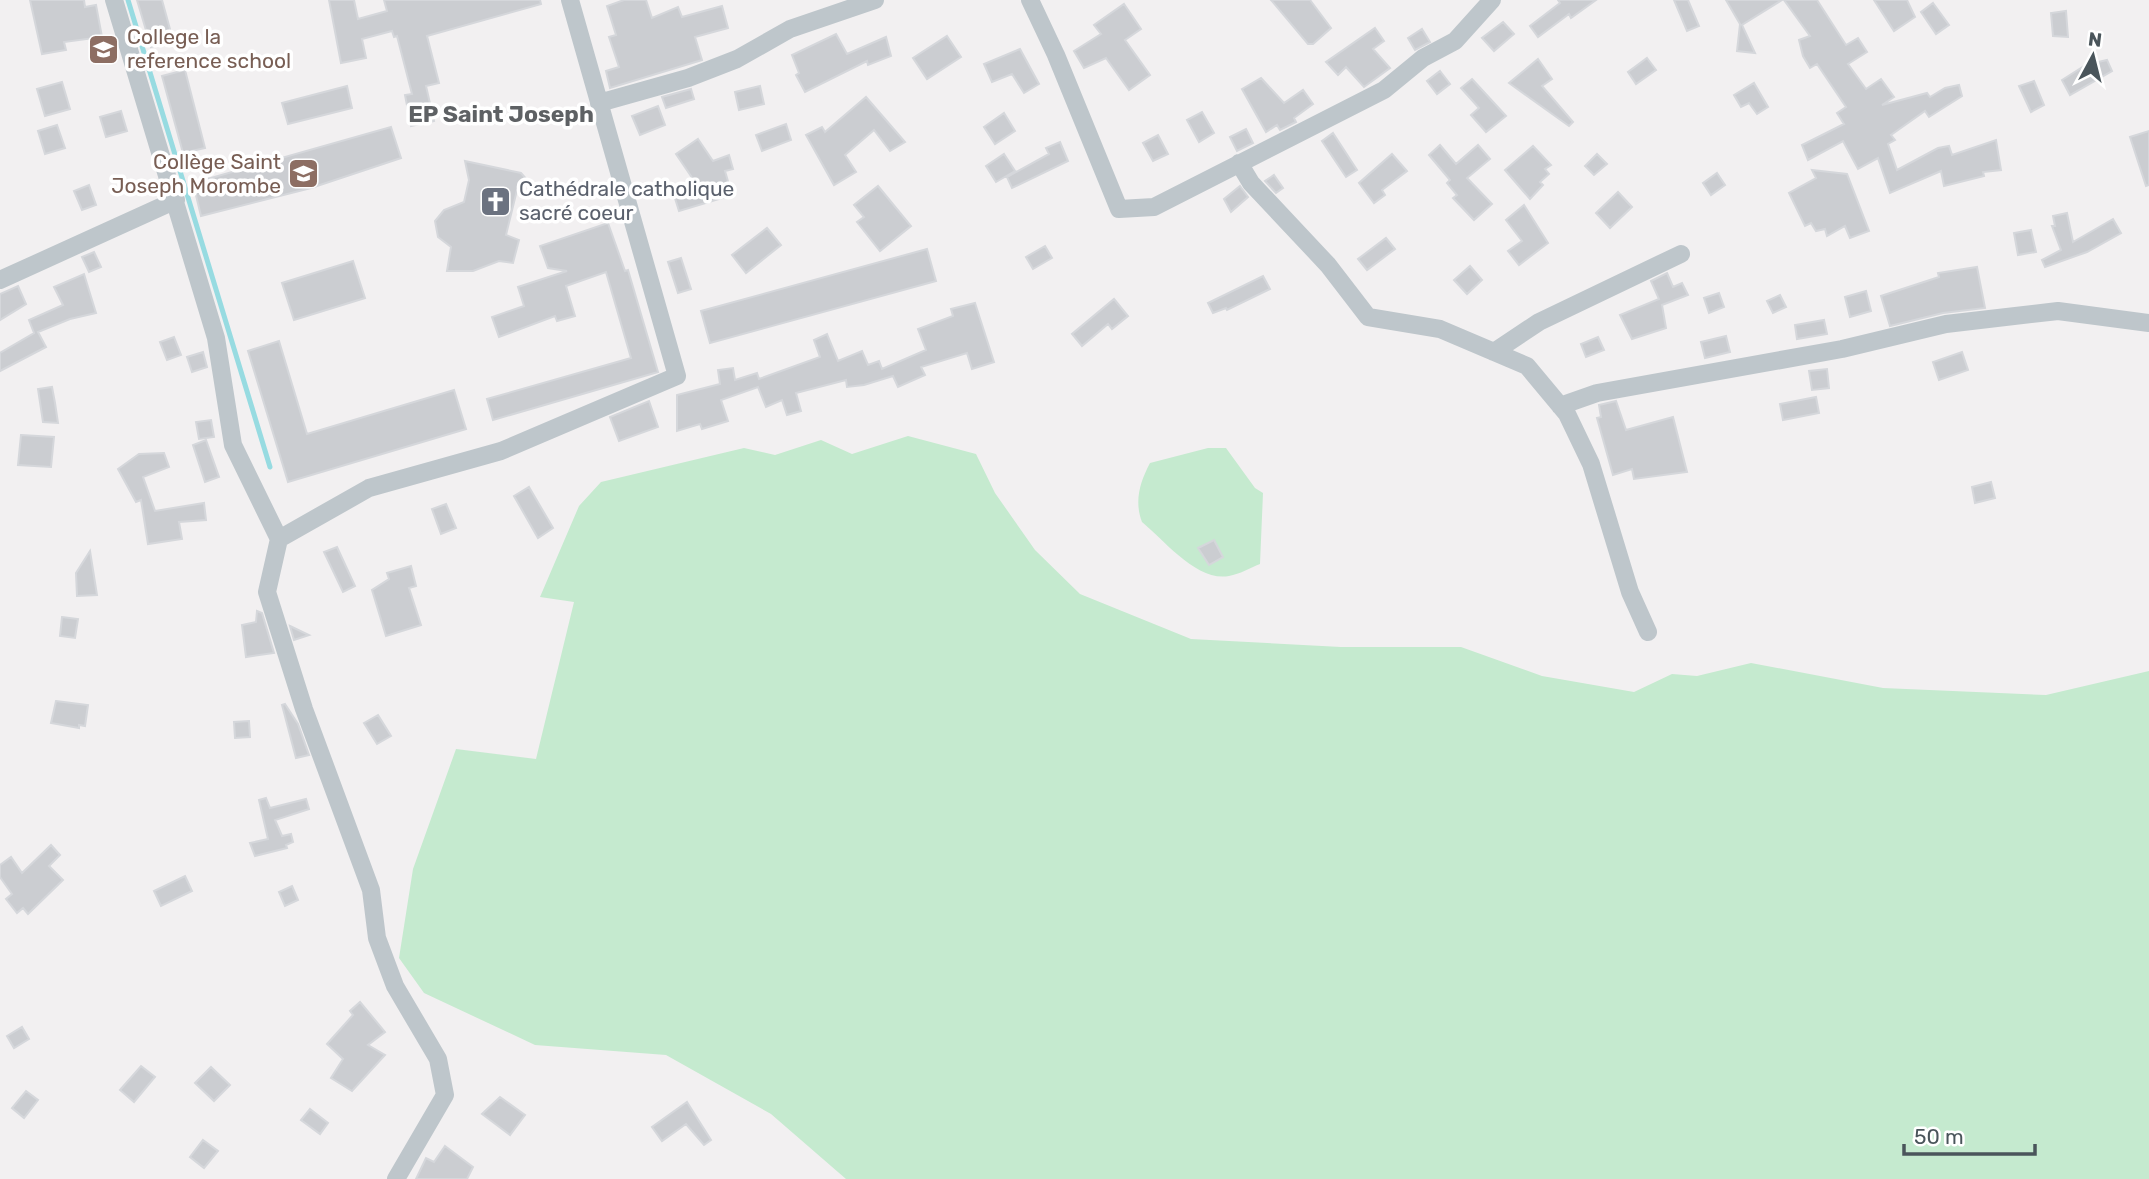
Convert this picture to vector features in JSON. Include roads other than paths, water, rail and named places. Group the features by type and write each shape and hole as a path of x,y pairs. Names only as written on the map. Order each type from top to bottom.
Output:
{"street":[{"path":"114,0 216,338 233,445 279,539 267,592 304,709 372,890 377,939 395,986 438,1059 445,1095 396,1179"},
{"path":"279,539 369,488 501,451 677,376 570,0"},
{"path":"599,103 688,78 737,59 790,29 875,0"},
{"path":"1030,0 1056,55 1119,209 1154,207 1384,90 1423,58 1455,41 1492,0"},
{"path":"1239,163 1251,183 1328,265 1368,317 1440,329 1527,366 1560,406 1591,464 1630,592 1648,632"},
{"path":"0,279 176,200"},
{"path":"1494,352 1539,322 1681,254"},
{"path":"1560,406 1597,393 1842,349 1946,324 2058,311 2149,323"}],"waterway":[{"path":"128,0 270,467"}],"place":[{"name":"College la reference school","path":"104,49"},
{"name":"Collège Saint Joseph Morombe","path":"304,174"},
{"name":"Cathédrale catholique sacré coeur","path":"496,201"}],"district":[{"name":"EP Saint Joseph","path":"501,114"}]}
